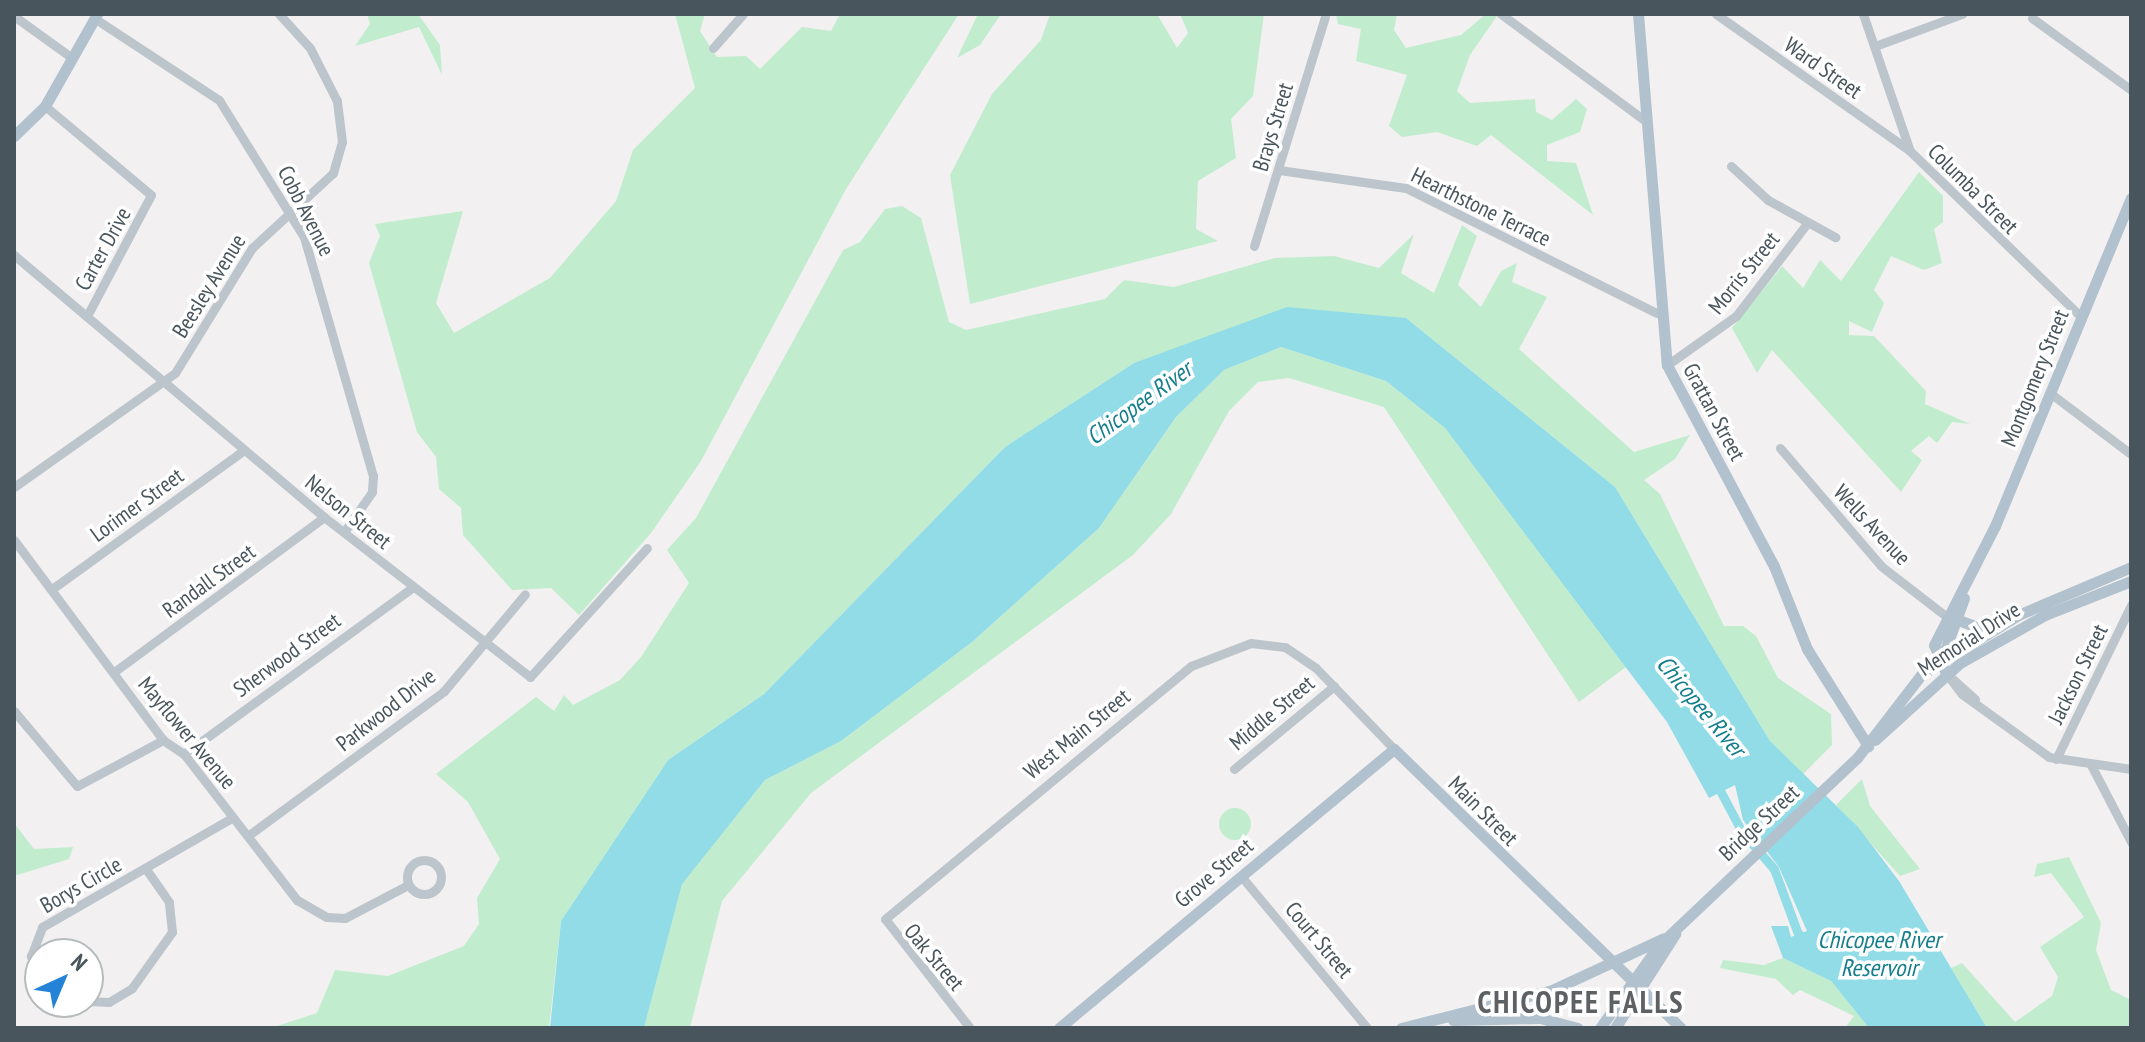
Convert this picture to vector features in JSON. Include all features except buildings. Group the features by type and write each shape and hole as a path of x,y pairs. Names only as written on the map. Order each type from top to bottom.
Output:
{"main road":[{"name":"Grattan Street","path":"1638,14 1657,313 1667,365 1774,566 1807,649 1868,746"},
{"path":"14,136 45,106 96,16"},
{"name":"Montgomery Street","path":"1943,667 1948,621 1974,572 2081,317 2129,212 2131,198"},
{"name":"Memorial Drive","path":"1868,746 1943,667 1988,631 2131,567"},
{"name":"Memorial Drive","path":"1943,667 2045,615 2131,581"},
{"path":"1943,667 1934,645 1948,621"},
{"name":"Memorial Drive","path":"1948,621 1988,631"},
{"name":"Bridge Street","path":"1600,1028 1630,980 1673,933 1868,746"},
{"name":"Grove Street","path":"1059,1028 1394,749"},
{"name":"Main Street","path":"1394,749 1681,1028"},
{"path":"1401,1028 1552,990 1613,964 1673,933"},
{"name":"Bridge Street","path":"1615,1028 1673,933"},
{"path":"1433,1022 1540,1018 1578,1028"}],"street":[{"name":"Beesley Avenue","path":"14,487 180,366 252,248 333,173 342,128 319,62 279,14"},
{"path":"713,48 743,14"},
{"path":"1501,14 1643,119"},
{"name":"Ward Street","path":"1716,14 1910,151"},
{"name":"Columba Street","path":"1863,14 1910,151 2081,317"},
{"path":"1875,46 1962,14"},
{"path":"14,16 72,58"},
{"name":"Cobb Avenue","path":"96,16 219,100 289,211 319,276 373,476 372,492 344,532"},
{"name":"Brays Street","path":"1254,246 1325,17"},
{"path":"2032,18 2131,90"},
{"name":"Carter Drive","path":"45,106 151,195 87,316"},
{"path":"1731,166 1805,226 1835,237"},
{"name":"Hearthstone Terrace","path":"1279,170 1406,188 1657,313"},
{"name":"Morris Street","path":"1667,365 1736,316 1805,226"},
{"name":"Nelson Street","path":"14,255 324,517 530,677 647,548"},
{"path":"2050,393 2131,454"},
{"name":"Wells Avenue","path":"1780,448 1881,566 1948,621"},
{"name":"Lorimer Street","path":"52,589 244,450"},
{"name":"Randall Street","path":"114,672 324,517"},
{"name":"Mayflower Avenue","path":"14,540 163,740 184,754 297,900 327,917 364,912 408,885"},
{"name":"Sherwood Street","path":"184,754 412,588"},
{"name":"Parkwood Drive","path":"249,835 402,725 485,642 525,594"},
{"name":"Jackson Street","path":"2056,759 2131,605"},
{"name":"West Main Street","path":"895,909 1191,666 1251,643 1303,657"},
{"name":"Main Street","path":"1303,657 1394,749"},
{"path":"1943,667 1982,709 2056,759 2131,769"},
{"name":"Middle Street","path":"1234,769 1334,686"},
{"path":"14,711 77,786 163,740"},
{"path":"2091,765 2131,842"},
{"name":"Borys Circle","path":"38,938 42,927 233,817"},
{"name":"Borys Circle","path":"104,1002 109,1002 132,988 172,932 169,902 146,869"},
{"name":"Court Street","path":"1241,876 1367,1028"},
{"name":"Oak Street","path":"895,909 883,924 970,1028"}],"green space":[{"path":"367,14 418,14 440,45 442,75 419,27 355,46 370,24"},
{"path":"675,14 705,14 700,31 717,57 746,56 760,69 802,27 831,31 840,14 959,14 846,189 701,461 651,533 579,615 551,588 512,590 463,535 461,508 439,489 436,457 417,432 369,263 380,236 375,224 463,211 436,303 454,333 550,278 616,201 633,150 695,88"},
{"path":"978,14 1001,14 980,45 957,58"},
{"path":"1050,14 1157,14 1177,48 1188,33 1180,14 1264,14 1253,96 1231,119 1236,158 1198,181 1196,229 1218,241 970,304 950,175 992,94 1041,40"},
{"path":"1336,14 1397,14 1394,30 1406,48 1461,35 1486,14 1497,16 1470,55 1457,91 1470,103 1535,99 1536,112 1552,120 1576,99 1587,109 1580,132 1547,145 1547,161 1576,163 1593,215 1491,135 1477,146 1437,132 1402,137 1389,126 1407,75 1356,61 1361,29 1338,24"},
{"path":"1919,172 1943,196 1943,222 1934,229 1942,263 1924,270 1891,256 1874,290 1884,303 1872,332 1849,321 1849,335 1874,336 1926,391 1925,404 1970,424 1952,422 1937,443 1929,436 1911,451 1922,460 1901,492 1772,350 1757,373 1732,328 1782,266 1803,288 1820,260 1841,281"},
{"path":"902,206 921,218 949,322 966,330 1105,299 1124,280 1174,287 1275,258 1334,256 1379,268 1414,234 1401,273 1434,293 1462,225 1477,236 1458,285 1481,307 1501,271 1517,263 1512,282 1547,297 1519,349 1634,452 1690,435 1675,459 1644,480 1660,494 1724,626 1743,626 1756,636 1778,678 1831,714 1832,745 1803,774 1770,741 1615,487 1406,318 1134,363 1005,447 764,694 668,760 561,921 549,1028 271,1028 317,1013 335,970 388,976 464,946 479,924 477,898 500,859 468,802 436,774 536,697 554,711 564,695 573,705 620,680 641,657 689,583 667,550 696,518 843,250 860,242 885,209"},
{"path":"1281,347 1386,381 1445,428 1626,667 1579,702 1384,407 1289,378 1258,382 1229,411 1171,514 1133,555 811,793 722,901 690,1028 644,1028 682,883 765,780 841,741 972,642 1099,528 1176,417 1224,370"},
{"path":"1862,779 1870,806 1920,869 1900,876 1836,805"},
{"path":"1235,808 1247,812 1251,824 1247,836 1235,840 1223,836 1219,824 1223,812"},
{"path":"14,823 34,849 73,847 69,859 14,876"},
{"path":"2069,857 2101,923 2096,950 2111,990 2131,1000 2131,1028 1987,1028 1951,968 1962,963 2015,1022 2052,996 2058,977 2040,947 2084,917 2051,873 2034,877 2037,864"},
{"path":"1783,958 1831,981 1869,1028 1845,1028 1854,1016 1800,990 1793,995 1776,979 1720,968 1723,960 1764,965"}],"water":[{"path":"1287,307 1406,318 1615,487 1770,741 1858,827 1899,881 1987,1028 1869,1028 1831,981 1783,958 1771,926 1788,926 1791,937 1807,931 1779,867 1743,820 1735,785 1709,798 1667,722 1445,428 1386,381 1281,347 1224,370 1176,417 1099,528 972,642 841,741 765,780 682,884 644,1028 550,1028 561,921 668,760 764,694 1005,447 1134,363"}],"waterway":[{"name":"Chicopee River Reservoir","path":"1715,781 1742,832 1774,869 1798,934 1807,938"}],"district":[{"name":"CHICOPEE FALLS","path":"1581,1002"}],"water label":[{"name":"Chicopee River","path":"1139,403"},
{"name":"Chicopee River","path":"1701,706"}]}
